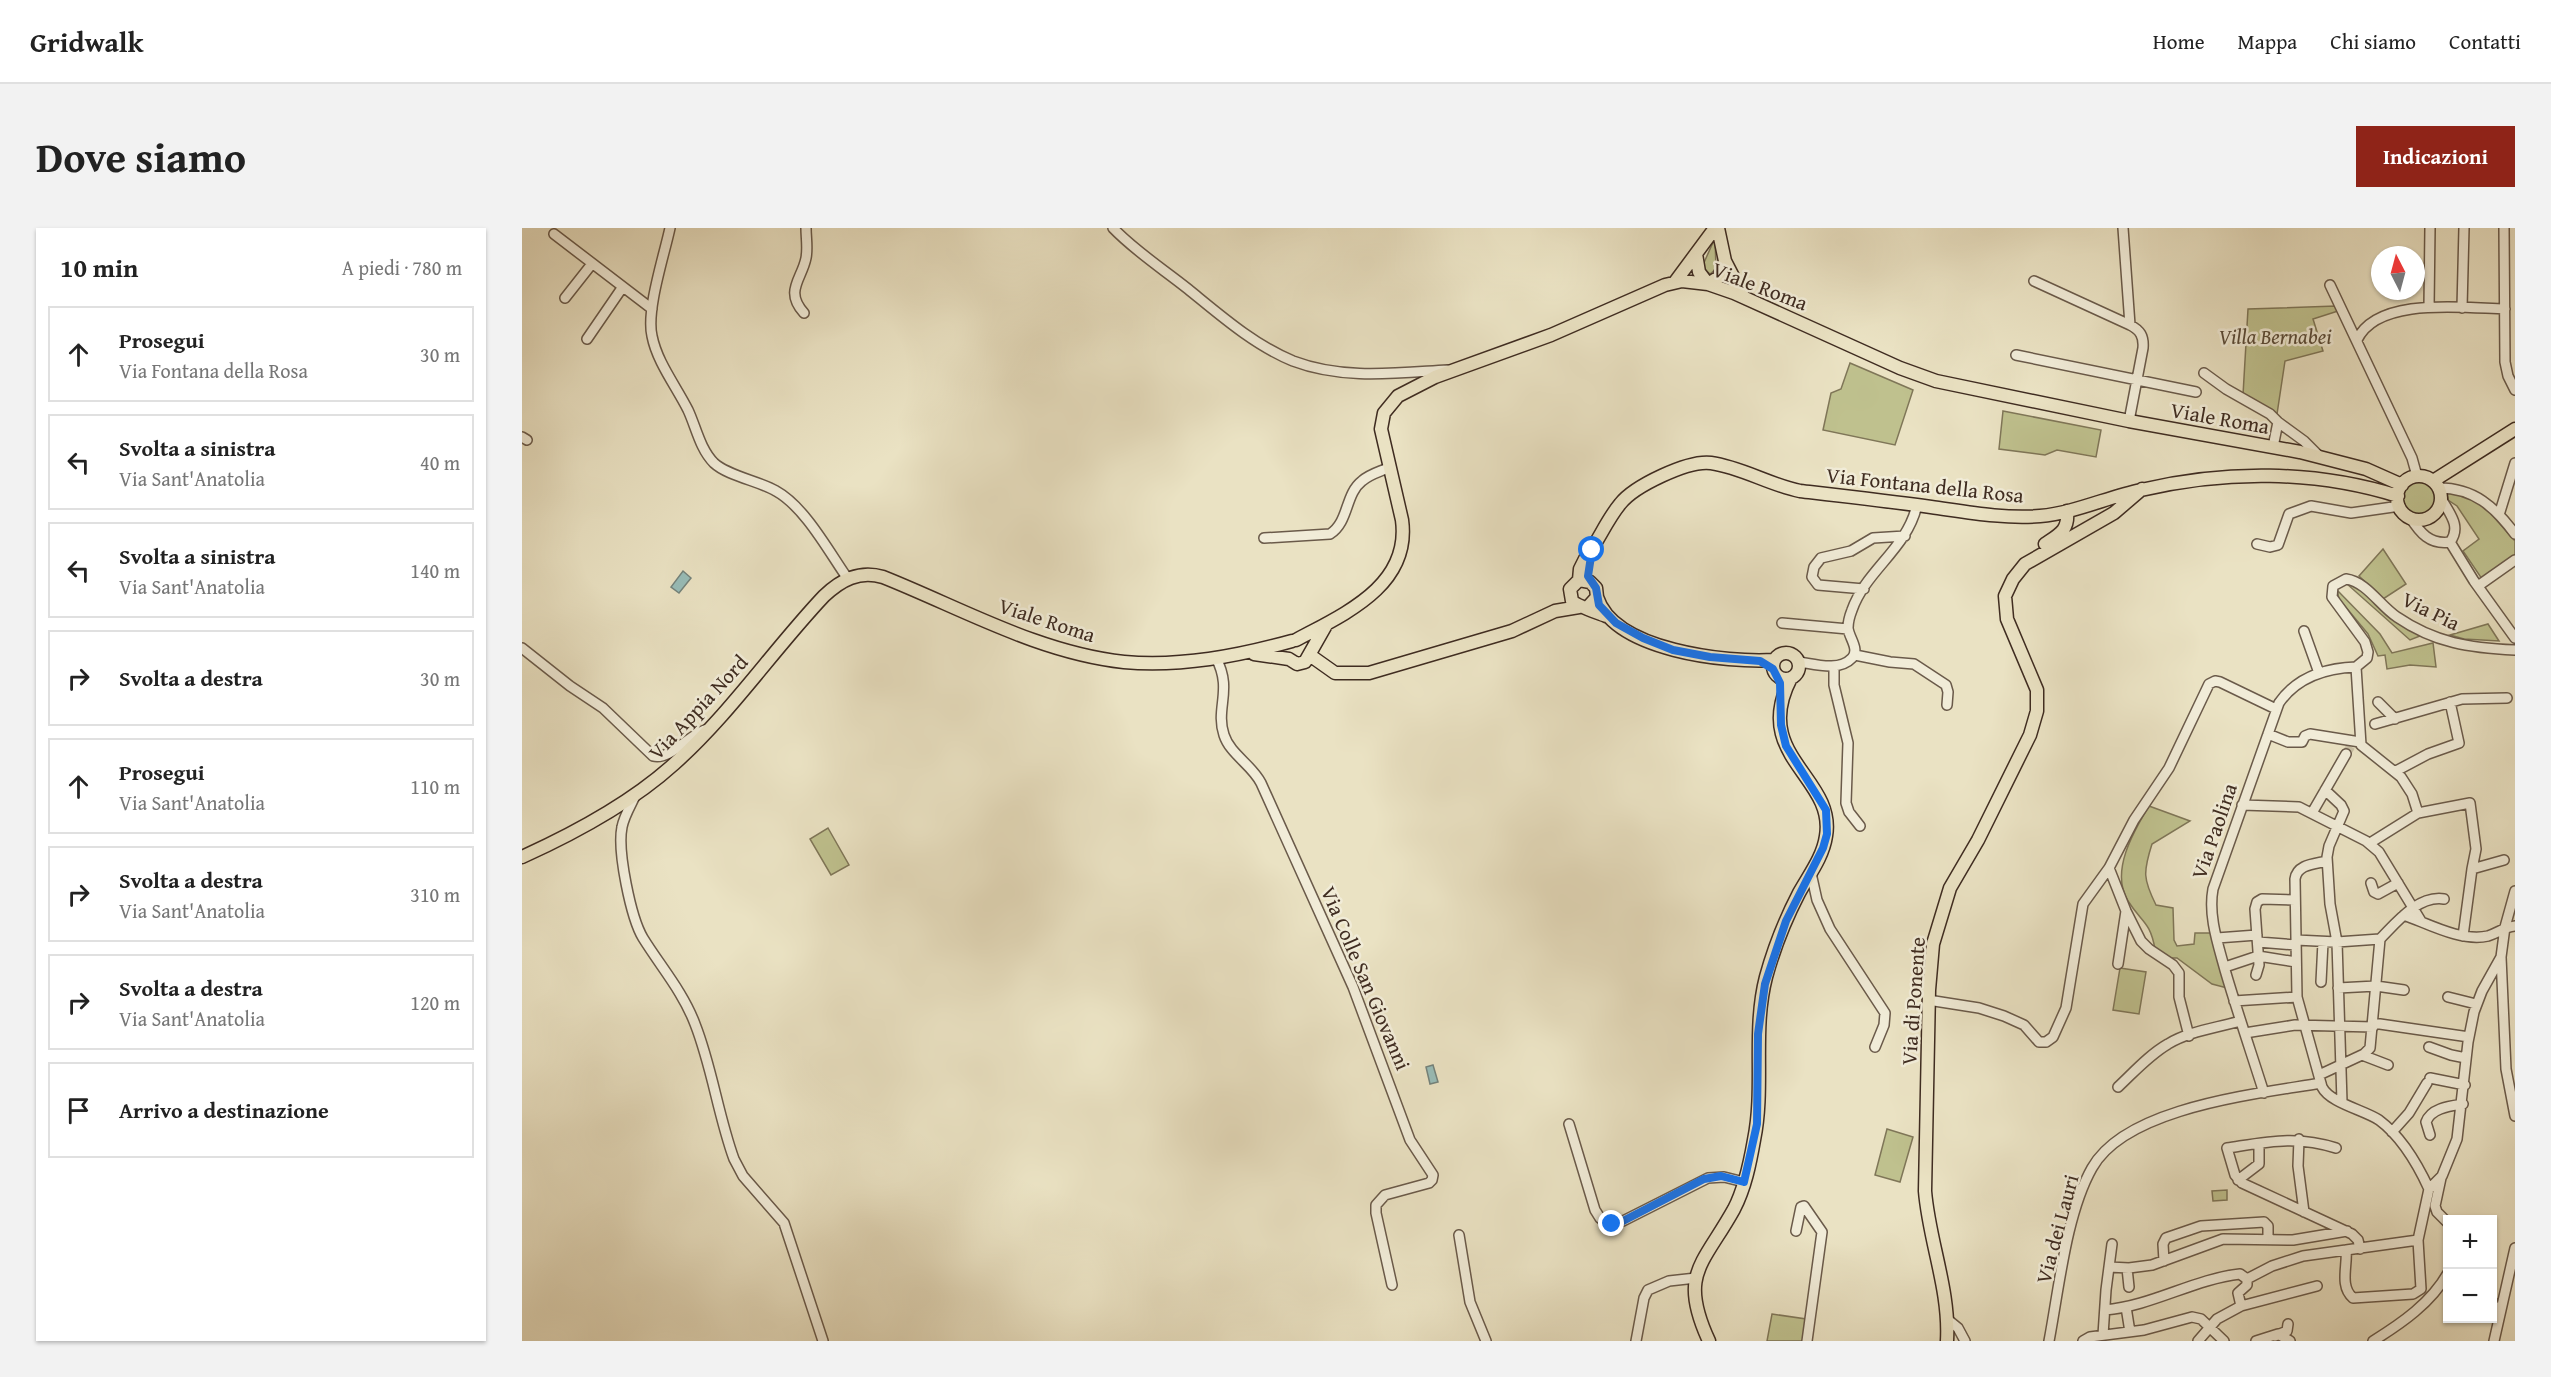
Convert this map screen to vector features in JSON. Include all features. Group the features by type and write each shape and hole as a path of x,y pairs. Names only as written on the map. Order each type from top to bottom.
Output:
{"main road":[{"path":"1675,282 1716,228"},
{"path":"1716,228 1725,261 1743,296"},
{"path":"1696,254 1699,272 1708,284 1719,277 1725,261"},
{"name":"Viale Roma","path":"850,578 866,574 883,577 1012,632 1087,655 1118,661 1149,663 1216,658 1294,641 1342,616 1371,595 1389,574 1400,554 1403,530 1381,429 1382,419 1388,406 1410,388 1570,328 1675,282 1708,284 1743,296 1917,375 1971,389 2129,421 2319,456 2379,474 2399,495"},
{"path":"2438,489 2515,429"},
{"name":"Via Fontana della Rosa","path":"1580,584 1588,569 1592,550 1625,499 1694,463 1717,464 1800,491 2012,516 2038,516 2067,511 2142,489 2198,479 2258,476 2333,481 2399,495"},
{"path":"2417,476 2438,489 2439,507 2428,517 2419,519 2410,517 2399,495 2409,479 2417,476"},
{"name":"Via di Ponente","path":"1947,1341 1947,1319 1925,1191 1931,952 1947,895 1978,840 2035,720 2038,705 2037,690 2011,629 2004,607 2005,596 2023,565 2122,508 2142,489"},
{"path":"2087,530 2096,502"},
{"name":"Via di Ponente","path":"2034,558 2041,548 2064,531 2067,511"},
{"name":"Via Appia Nord","path":"522,857 578,829 637,792 674,764 708,729 821,600 850,578"},
{"path":"1580,584 1596,588 1599,605 1609,618"},
{"path":"1580,584 1572,602 1609,618 1632,633 1673,650 1710,657 1760,661 1786,669 1780,706 1781,725 1786,746 1823,803 1827,816 1826,839 1782,928 1764,989 1758,1034 1757,1117 1744,1182 1734,1208 1704,1254 1696,1278 1696,1308 1710,1341"},
{"path":"1555,612 1580,584"},
{"path":"1326,624 1315,641 1311,654 1305,662 1293,662 1287,648 1294,641 1307,642 1311,654 1335,673 1364,674 1516,629 1555,612 1583,607 1597,597"},
{"name":"Viale Roma","path":"1239,654 1293,662 1316,671 1335,673"}],"street":[{"path":"670,228 652,309 651,329 654,345 709,456 720,467 771,488 788,499 800,511 850,578"},
{"path":"804,313 797,302 795,289 806,260 806,228"},
{"path":"1113,228 1222,316 1293,361 1329,370 1362,374 1458,369"},
{"path":"2123,228 2130,325"},
{"path":"2429,307 2430,228"},
{"path":"2462,308 2464,228"},
{"path":"2504,228 2506,368 2515,390"},
{"path":"554,234 591,265 652,309"},
{"path":"565,298 591,265"},
{"path":"2034,281 2139,330 2144,340 2129,421"},
{"path":"2330,285 2412,458 2417,476"},
{"path":"587,339 622,288"},
{"path":"2357,340 2365,327 2373,321 2410,309 2429,307 2505,309"},
{"path":"2016,355 2196,392"},
{"path":"2204,373 2226,389 2268,412 2319,456"},
{"path":"2273,447 2278,422"},
{"path":"2499,515 2515,463"},
{"path":"1264,538 1322,536 1332,533 1341,522 1359,483 1388,468"},
{"path":"2450,542 2455,536 2456,526 2438,489 2458,489 2474,494 2486,502 2515,534"},
{"path":"2257,544 2272,547 2278,545 2289,514 2311,506 2348,513 2399,495"},
{"path":"1855,655 1848,629 1852,608 1905,536 1912,524 1917,505"},
{"path":"2410,517 2424,536 2435,542 2450,542"},
{"path":"1864,589 1818,585 1812,577 1814,567 1821,558 1851,551 1873,538 1905,536"},
{"path":"2450,542 2515,638"},
{"path":"2478,586 2515,560"},
{"name":"Via Pia","path":"2356,667 2367,658 2367,647 2332,597 2333,586 2346,579 2359,583 2399,618 2435,637 2466,646 2515,650"},
{"path":"1782,623 1848,629"},
{"path":"2304,631 2319,673"},
{"path":"522,648 570,686 603,708 653,756 664,756 694,734 708,729"},
{"path":"1786,669 1813,664 1834,666 1847,662 1855,655"},
{"path":"1855,655 1914,664 1946,685 1947,705"},
{"name":"Via Colle San Giovanni","path":"1216,658 1224,676 1223,726 1225,737 1260,780 1353,987 1412,1144 1433,1174 1432,1180 1426,1184 1389,1194 1379,1199 1376,1204 1392,1285"},
{"path":"1834,666 1834,685 1848,743 1846,803 1849,812 1860,826"},
{"path":"2312,813 2352,746 2359,704 2356,667"},
{"name":"Via Paolina","path":"2261,1093 2217,938 2212,909 2213,889 2276,709 2291,690 2319,673 2356,667"},
{"path":"1928,1000 1996,1013 2020,1023 2037,1041 2048,1041 2057,1030 2066,1008 2083,904 2107,871 2134,820 2169,768 2208,685 2212,681 2220,682 2276,709"},
{"path":"2375,724 2475,697 2506,698"},
{"path":"2378,702 2395,719"},
{"path":"2396,771 2426,755 2456,745 2460,738 2450,702"},
{"path":"2268,734 2296,744 2302,742 2305,736 2310,734 2364,750 2396,771 2410,790 2418,813"},
{"path":"2325,790 2343,809 2328,848 2329,899 2337,942 2342,1102"},
{"path":"637,792 621,832 628,886 636,922 646,943 678,988 691,1014 702,1042 734,1159 743,1176 784,1223 823,1341"},
{"path":"2370,843 2418,813 2470,803 2476,855 2463,936"},
{"path":"2242,805 2287,806 2312,813 2370,843 2379,852 2421,921"},
{"path":"2472,869 2504,860"},
{"path":"2328,861 2297,871 2295,900 2297,997 2320,1079 2327,1094 2375,1118 2392,1131 2412,1157 2429,1189"},
{"path":"2107,871 2144,944 2173,965 2179,973 2179,997 2189,1035"},
{"path":"1811,873 1819,904 1830,929 1883,1010 1885,1022 1875,1047"},
{"path":"2371,883 2374,892 2378,894 2398,883"},
{"path":"2443,1218 2435,1206 2442,1176 2457,1139 2463,1104 2466,1058 2476,1004 2501,957 2510,926 2515,891"},
{"path":"2256,975 2259,967 2255,909 2257,902 2264,899 2295,900"},
{"path":"2388,1065 2362,1055 2370,1048 2380,939 2404,915 2415,908 2431,899 2444,899"},
{"path":"2118,964 2126,911"},
{"path":"2404,915 2463,936 2488,936 2510,926"},
{"path":"2217,938 2296,943 2380,939"},
{"path":"2321,982 2323,942"},
{"path":"2224,967 2258,956 2296,962"},
{"path":"2501,957 2510,1006 2510,1041 2506,1069 2515,1113"},
{"path":"2338,988 2376,987 2404,990"},
{"path":"2234,1001 2297,997"},
{"path":"2448,997 2476,1004"},
{"path":"2118,1087 2165,1046 2189,1035 2240,1021"},
{"path":"2245,1033 2289,1025 2338,1028 2373,1025 2469,1037"},
{"path":"2429,1047 2466,1058"},
{"name":"Via dei Lauri","path":"2049,1341 2063,1263 2080,1194 2101,1154 2125,1135 2169,1115 2197,1106 2320,1079 2340,1065 2362,1055"},
{"path":"2392,1131 2409,1113 2428,1080 2465,1085"},
{"path":"2430,1135 2426,1122 2428,1117 2443,1108 2463,1104"},
{"path":"1569,1124 1595,1210 1607,1223 1620,1222 1708,1178 1728,1177 1744,1182"},
{"path":"2299,1139 2298,1166 2304,1212"},
{"path":"2336,1148 2299,1139 2227,1148 2238,1180 2244,1185 2347,1231 2356,1237 2360,1249"},
{"path":"2238,1180 2259,1164 2259,1144"},
{"path":"2346,1250 2346,1286 2351,1297 2360,1299 2418,1292 2421,1286 2418,1240 2429,1189 2442,1176"},
{"path":"1796,1231 1801,1207 1804,1206 1822,1232 1807,1341"},
{"path":"2164,1260 2163,1244 2166,1238 2193,1227 2264,1222 2268,1226 2268,1239"},
{"path":"2109,1267 2146,1266 2218,1239 2305,1239 2347,1231"},
{"path":"1459,1235 1470,1302 1486,1341"},
{"path":"2247,1279 2291,1259 2418,1240"},
{"path":"2103,1335 2112,1244"},
{"path":"2494,1341 2511,1286 2515,1248"},
{"path":"2146,1266 2147,1277"},
{"path":"2127,1268 2129,1287"},
{"path":"2105,1310 2126,1307 2211,1279 2240,1274 2247,1279"},
{"path":"1636,1341 1644,1298 1648,1290 1669,1281 1696,1278"},
{"path":"2241,1306 2238,1293 2247,1285 2247,1279"},
{"path":"2373,1341 2416,1310 2432,1295 2443,1280"},
{"path":"2198,1341 2218,1317 2241,1306 2317,1286"},
{"path":"2126,1307 2130,1332"},
{"path":"2497,1313 2499,1319"},
{"path":"2083,1340 2195,1317 2210,1327 2224,1341"},
{"path":"1947,1319 1958,1328 1965,1341"},
{"path":"2256,1341 2287,1331 2288,1324"},
{"path":"2268,1341 2278,1334"},
{"path":"2278,1334 2290,1341"}],"green space":[{"path":"1715,238 1716,269 1710,274 1702,267"},
{"name":"Villa Bernabei","path":"2336,306 2338,311 2313,319 2323,351 2285,361 2277,414 2243,395 2248,309"},
{"path":"1850,363 1913,390 1895,445 1823,430 1831,393 1841,389"},
{"path":"2003,411 2101,430 2096,457 2057,450 2045,455 1999,449"},
{"path":"2419,482 2430,487 2435,498 2430,509 2419,514 2408,509 2403,498 2408,487"},
{"path":"2454,492 2479,500 2515,541 2515,557 2482,579 2463,551 2479,539 2457,506 2448,500 2447,493"},
{"path":"2383,549 2406,584 2383,599 2359,576"},
{"path":"2351,583 2420,636 2410,640 2347,584"},
{"path":"2337,590 2380,634 2392,653 2433,643 2436,667 2410,665 2387,669 2385,655 2378,656 2368,634 2339,599"},
{"path":"2488,624 2499,641 2464,639 2450,635"},
{"path":"2149,806 2190,821 2152,844 2146,875 2152,896 2156,905 2173,908 2174,940 2177,946 2194,944 2195,933 2212,933 2227,988 2212,984 2177,958 2170,958 2155,949 2148,927 2128,901 2123,890 2121,878 2126,852"},
{"path":"828,828 849,865 831,875 810,839"},
{"path":"2120,968 2146,972 2139,1014 2113,1010"},
{"path":"1887,1129 1913,1137 1900,1182 1875,1175"},
{"path":"2227,1190 2227,1200 2213,1201 2212,1191"},
{"path":"1772,1314 1806,1319 1803,1341 1767,1341"}],"water":[{"path":"683,571 691,578 679,593 671,587"},
{"path":"1433,1065 1438,1082 1430,1084 1426,1067"}],"tunnel":[{"path":"2346,754 2351,746"}],"route":[{"path":"1592,550 1588,576 1596,588 1599,605 1616,623 1632,633 1673,650 1694,655 1760,661 1773,669 1780,683 1781,725 1786,746 1791,758 1823,803 1827,822 1827,834 1823,848 1779,936 1766,977 1758,1034 1757,1124 1744,1182 1721,1176 1704,1179 1623,1221 1612,1224"}]}
